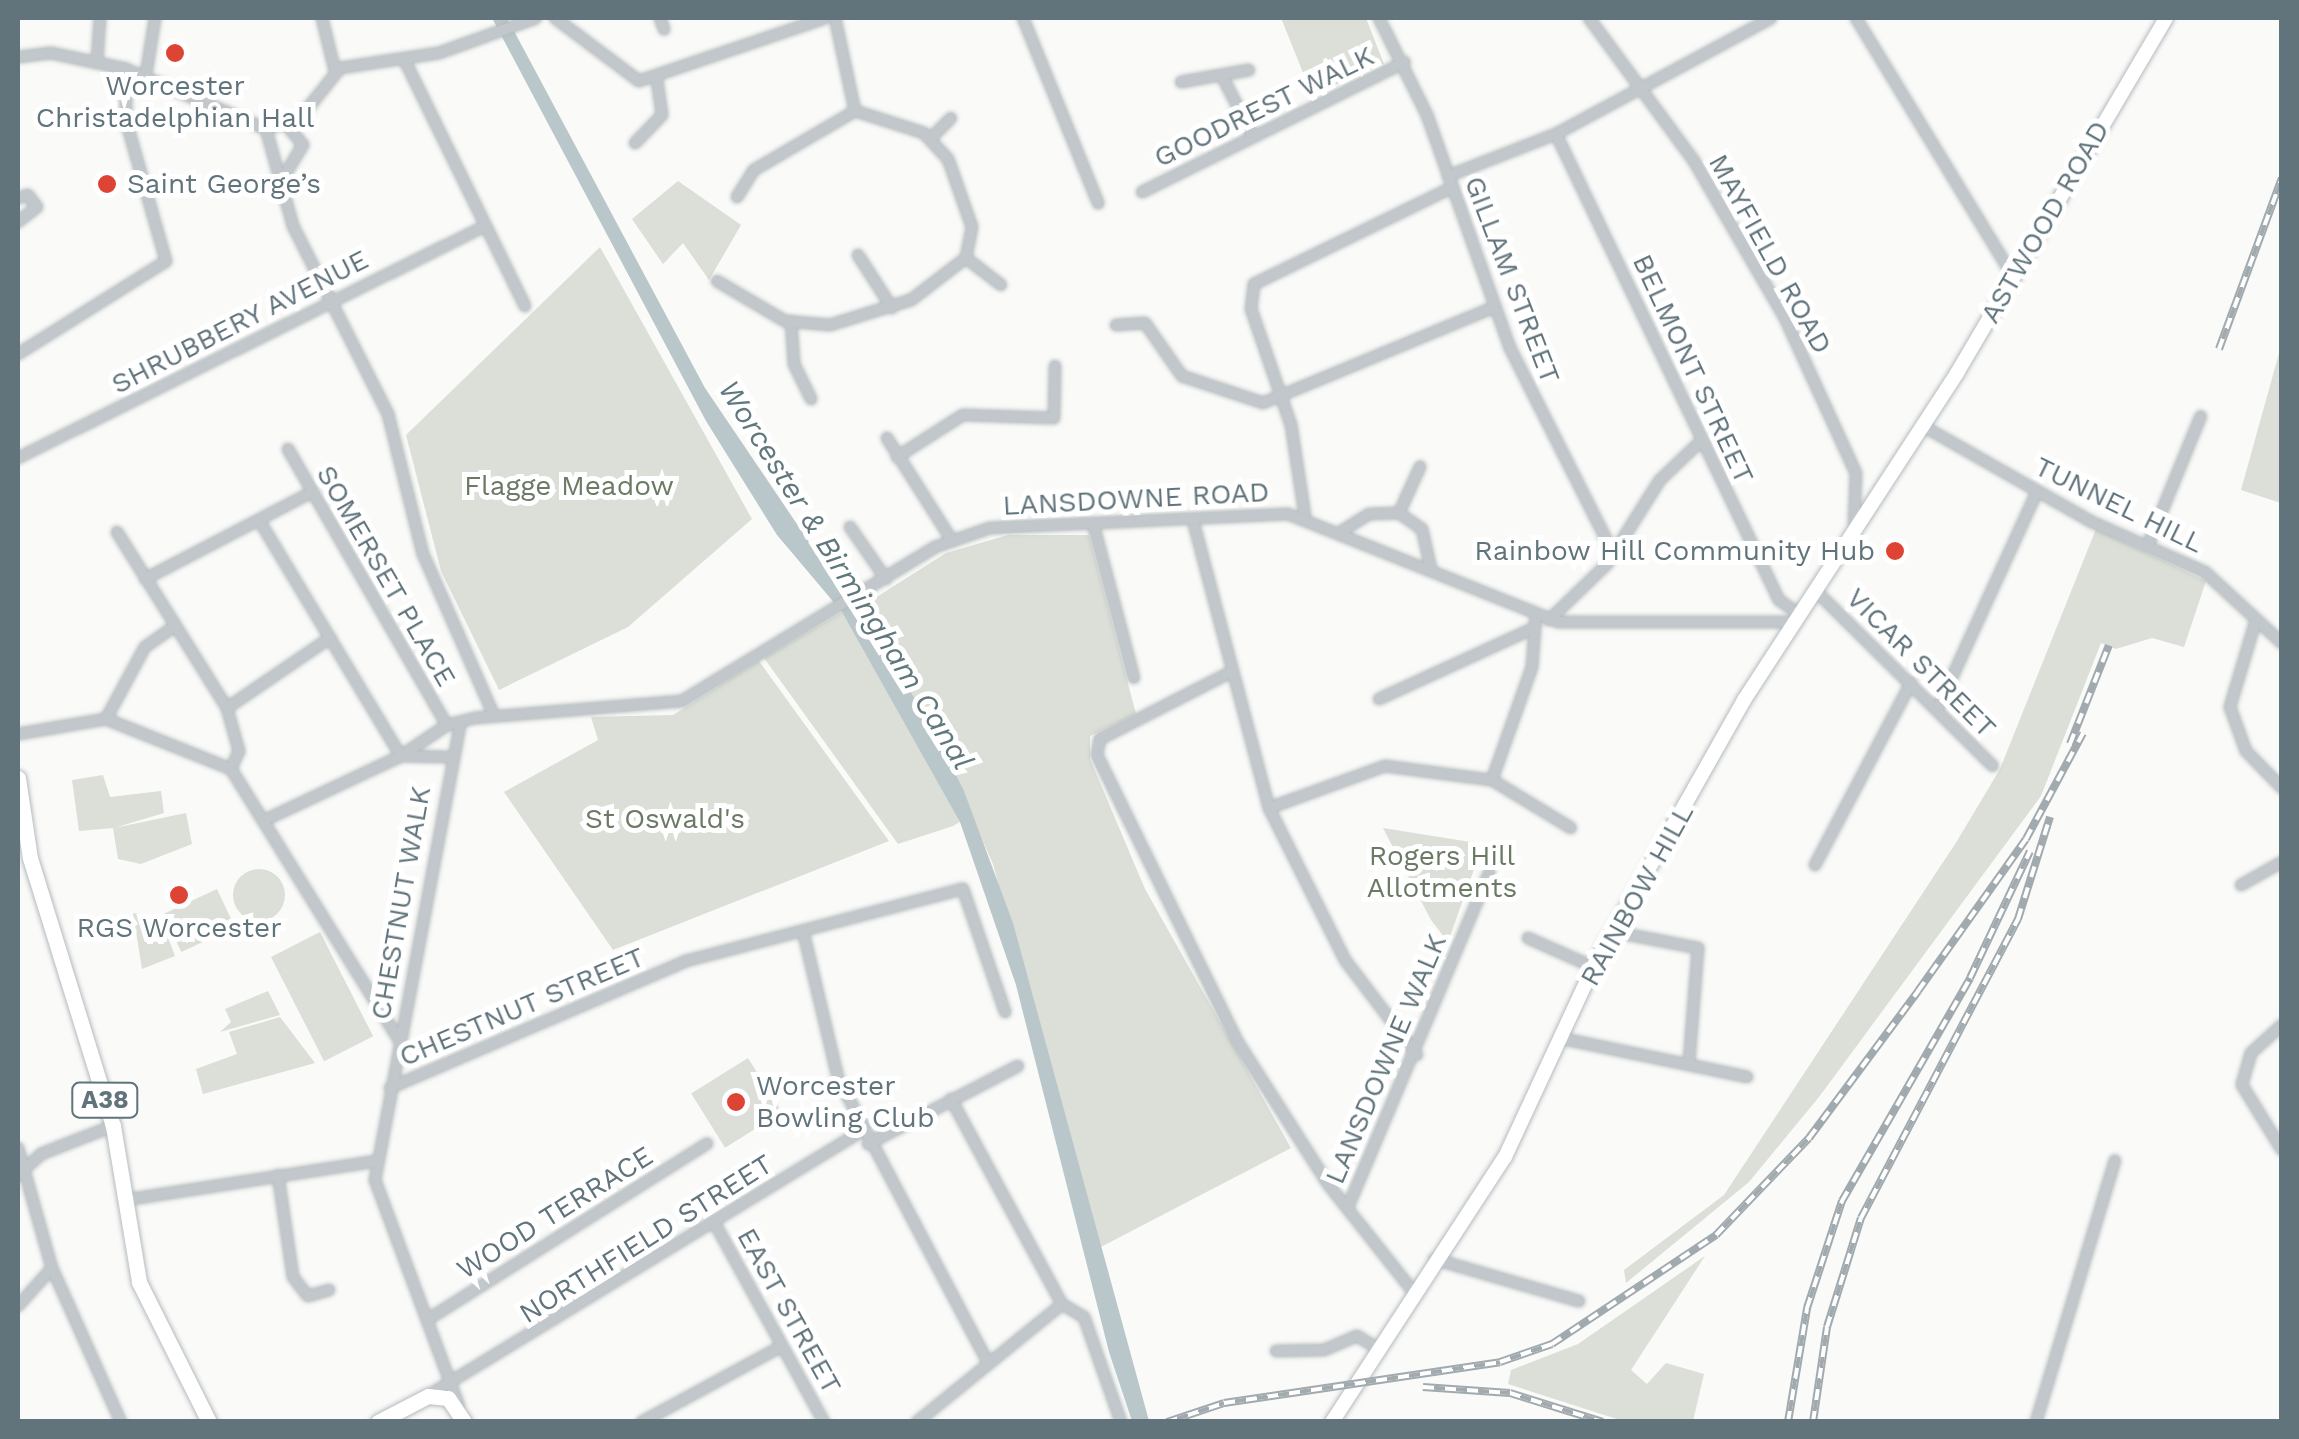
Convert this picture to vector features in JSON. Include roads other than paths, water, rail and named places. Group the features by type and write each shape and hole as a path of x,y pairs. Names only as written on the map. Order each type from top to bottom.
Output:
{"main road":[{"name":"ASTWOOD ROAD","path":"1923,426 2166,18"},
{"name":"RAINBOW HILL","path":"1332,1422 1412,1290 1505,1157 1564,1039 1593,967 1797,618 1923,426"},
{"name":"A38","path":"18,778 30,858 113,1126 125,1200 155,1327 209,1422"},
{"path":"378,1422 428,1396 448,1398 462,1416"}],"street":[{"path":"97,62 100,18"},
{"path":"146,75 156,18"},
{"path":"322,18 335,71"},
{"path":"18,56 97,62 126,69 266,130 287,126 335,71 458,48 536,18"},
{"path":"555,18 615,70 657,80 785,22 825,18"},
{"path":"835,18 855,112"},
{"path":"1023,18 1098,203"},
{"name":"GILLAM STREET","path":"1379,18 1405,62 1495,307 1614,555"},
{"name":"MAYFIELD ROAD","path":"1589,18 1642,90 1784,316 1856,473 1853,535"},
{"path":"1305,516 1282,401 1251,310 1254,284 1450,181 1642,90 1771,18"},
{"path":"1856,18 2013,276"},
{"path":"404,58 483,227 525,306"},
{"name":"GOODREST WALK","path":"1142,192 1405,62"},
{"path":"18,354 166,261 126,120 126,69"},
{"path":"1180,82 1224,80 1249,70"},
{"path":"636,143 662,115 657,80"},
{"path":"1224,80 1253,136"},
{"path":"737,196 754,170 855,112 931,138 966,207 966,258"},
{"path":"931,138 951,118"},
{"path":"283,178 302,145 287,126"},
{"path":"266,130 283,178 293,226 388,414 423,554 494,716"},
{"name":"BELMONT STREET","path":"1556,134 1779,600 1797,618"},
{"path":"18,198 28,195 38,207 18,222"},
{"name":"SHRUBBERY AVENUE","path":"18,458 483,227"},
{"path":"858,255 892,308"},
{"path":"966,258 1001,285"},
{"path":"717,281 791,321 830,325 892,308 966,258"},
{"path":"1116,325 1145,323 1170,366 1197,384 1282,401 1495,307"},
{"path":"791,321 794,364 812,399"},
{"path":"1055,366 1060,403"},
{"path":"1060,403 1074,410"},
{"path":"897,457 963,415 1041,423 1060,403"},
{"path":"2148,545 2200,416"},
{"name":"TUNNEL HILL","path":"1923,426 2037,492 2205,572 2282,643"},
{"path":"887,438 952,539"},
{"path":"1549,620 1614,555 1660,480 1702,441"},
{"name":"SOMERSET PLACE","path":"288,449 447,724"},
{"path":"1399,514 1420,467"},
{"path":"1938,708 2037,492"},
{"path":"145,579 310,493"},
{"path":"1342,531 1369,514 1399,514 1422,530 1431,569"},
{"name":"LANSDOWNE ROAD","path":"460,727 494,716 682,701 838,612 952,539 1094,523 1194,524 1305,516 1549,620 1797,618"},
{"path":"260,520 401,756"},
{"path":"1094,523 1134,678"},
{"path":"1194,524 1269,808 1345,960 1417,1054"},
{"path":"850,527 886,578"},
{"path":"117,532 227,708 239,751 231,769"},
{"name":"VICAR STREET","path":"1816,592 1993,766"},
{"path":"1492,780 1532,667 1536,615"},
{"path":"2255,622 2230,707 2246,751 2282,788"},
{"path":"106,719 145,647 174,627"},
{"path":"1379,699 1532,629"},
{"path":"227,708 330,638"},
{"path":"1230,672 1100,740 1097,755 1237,1041 1348,1208 1412,1290"},
{"path":"1815,865 1911,683"},
{"path":"18,734 106,719 231,769 400,1041"},
{"path":"265,820 401,756 447,724 460,727"},
{"name":"CHESTNUT WALK","path":"390,1088 447,757 460,727"},
{"path":"401,756 447,757"},
{"path":"1269,808 1367,767 1492,780 1571,828"},
{"path":"2241,886 2282,862"},
{"name":"LANSDOWNE WALK","path":"1348,1208 1417,1054 1490,873"},
{"name":"CHESTNUT STREET","path":"462,1416 453,1384 379,1199 377,1161 390,1088 686,961 804,936 963,889 1005,1012"},
{"path":"1615,932 1698,948 1689,1062"},
{"path":"804,936 838,1078 868,1144 989,1364"},
{"path":"1528,938 1593,967"},
{"path":"382,1008 406,1012"},
{"path":"2282,1025 2251,1052 2242,1085 2282,1150"},
{"path":"1564,1039 1747,1077"},
{"path":"868,1144 1018,1066"},
{"path":"951,1100 1062,1304 1084,1316 1121,1422"},
{"path":"23,1172 113,1126"},
{"name":"NORTHFIELD STREET","path":"428,1396 862,1130"},
{"name":"WOOD TERRACE","path":"427,1320 707,1144"},
{"path":"18,1148 52,1268 120,1422"},
{"path":"125,1200 377,1161"},
{"path":"2036,1422 2115,1161"},
{"path":"278,1175 293,1277 308,1296 329,1290"},
{"name":"EAST STREET","path":"714,1222 824,1422"},
{"path":"1433,1259 1579,1301"},
{"path":"18,1306 52,1268"},
{"path":"918,1422 1062,1304"},
{"path":"1276,1351 1324,1350 1357,1336 1375,1347"},
{"path":"642,1422 782,1346"}],"railway":[{"path":"2219,349 2282,178"},
{"path":"2070,744 2109,645"},
{"path":"1167,1422 1224,1403 1500,1362 1552,1344 1716,1235 1809,1138 1918,991 2026,839 2083,733"},
{"path":"1813,1422 1827,1327 1861,1218 2018,919 2050,817"},
{"path":"1788,1422 1807,1308 1842,1201 1970,978 2030,851"},
{"path":"1423,1387 1510,1393 1603,1422"}],"place":[{"name":"Worcester Christadelphian Hall","path":"175,53"},
{"name":"Saint George’s","path":"107,184"},
{"name":"Rainbow Hill Community Hub","path":"1895,551"},
{"name":"RGS Worcester","path":"179,895"},
{"name":"Worcester Bowling Club","path":"736,1102"}],"park label":[{"name":"Flagge Meadow","path":"569,486"},
{"name":"St Oswald's","path":"665,819"},
{"name":"Rogers Hill Allotments","path":"1442,872"}],"water label":[{"name":"Worcester & Birmingham Canal","path":"846,575"}]}
